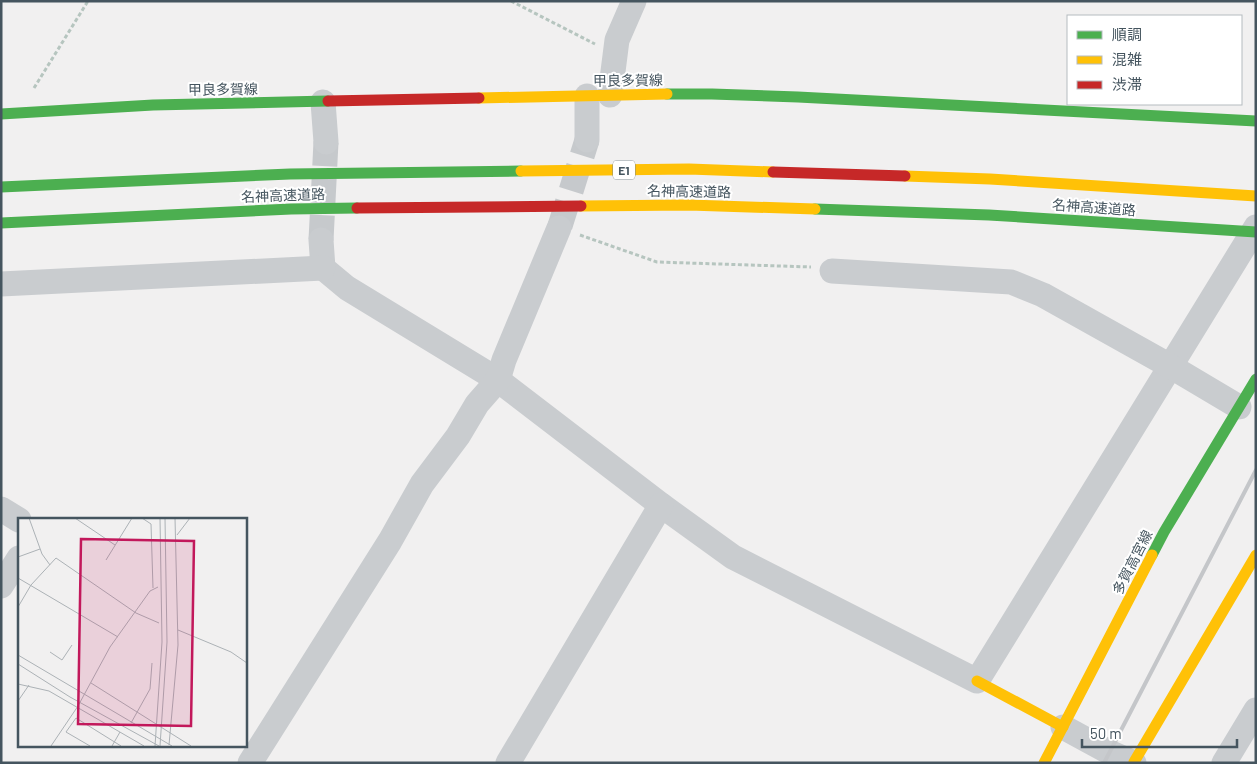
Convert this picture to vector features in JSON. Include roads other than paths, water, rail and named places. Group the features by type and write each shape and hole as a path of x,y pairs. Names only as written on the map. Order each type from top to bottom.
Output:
{"main road":[{"name":"甲良多賀線","path":"1,114 154,105 712,94 1256,121"},
{"name":"名神高速道路","path":"1,187 290,174 689,169 990,179 1251,195"},
{"name":"名神高速道路","path":"1,223 291,209 689,205 990,215 1256,232"},
{"name":"多賀高宮線","path":"1044,763 1164,532 1256,379"},
{"path":"1134,763 1256,556"},
{"path":"977,681 1063,727"}],"street":[{"path":"587,140 598,95 615,55 617,40 634,1"},
{"path":"322,102 326,142"},
{"path":"1,284 323,268 347,288 498,380 661,505 733,557 977,681 1256,227"},
{"path":"250,763 390,541 422,484 458,436 477,404 498,380 504,360 558,231"},
{"path":"322,240 323,268"},
{"path":"832,271 1011,282 1043,295 1239,407"},
{"path":"508,763 661,505"},
{"path":"1,509 18,519"},
{"path":"1,586 18,560"},
{"path":"1224,763 1256,710"},
{"path":"1063,727 1134,763"}],"tunnel":[{"path":"560,226 587,140"},
{"path":"321,240 326,142"}],"railway":[{"path":"1104,763 1256,470"}]}
